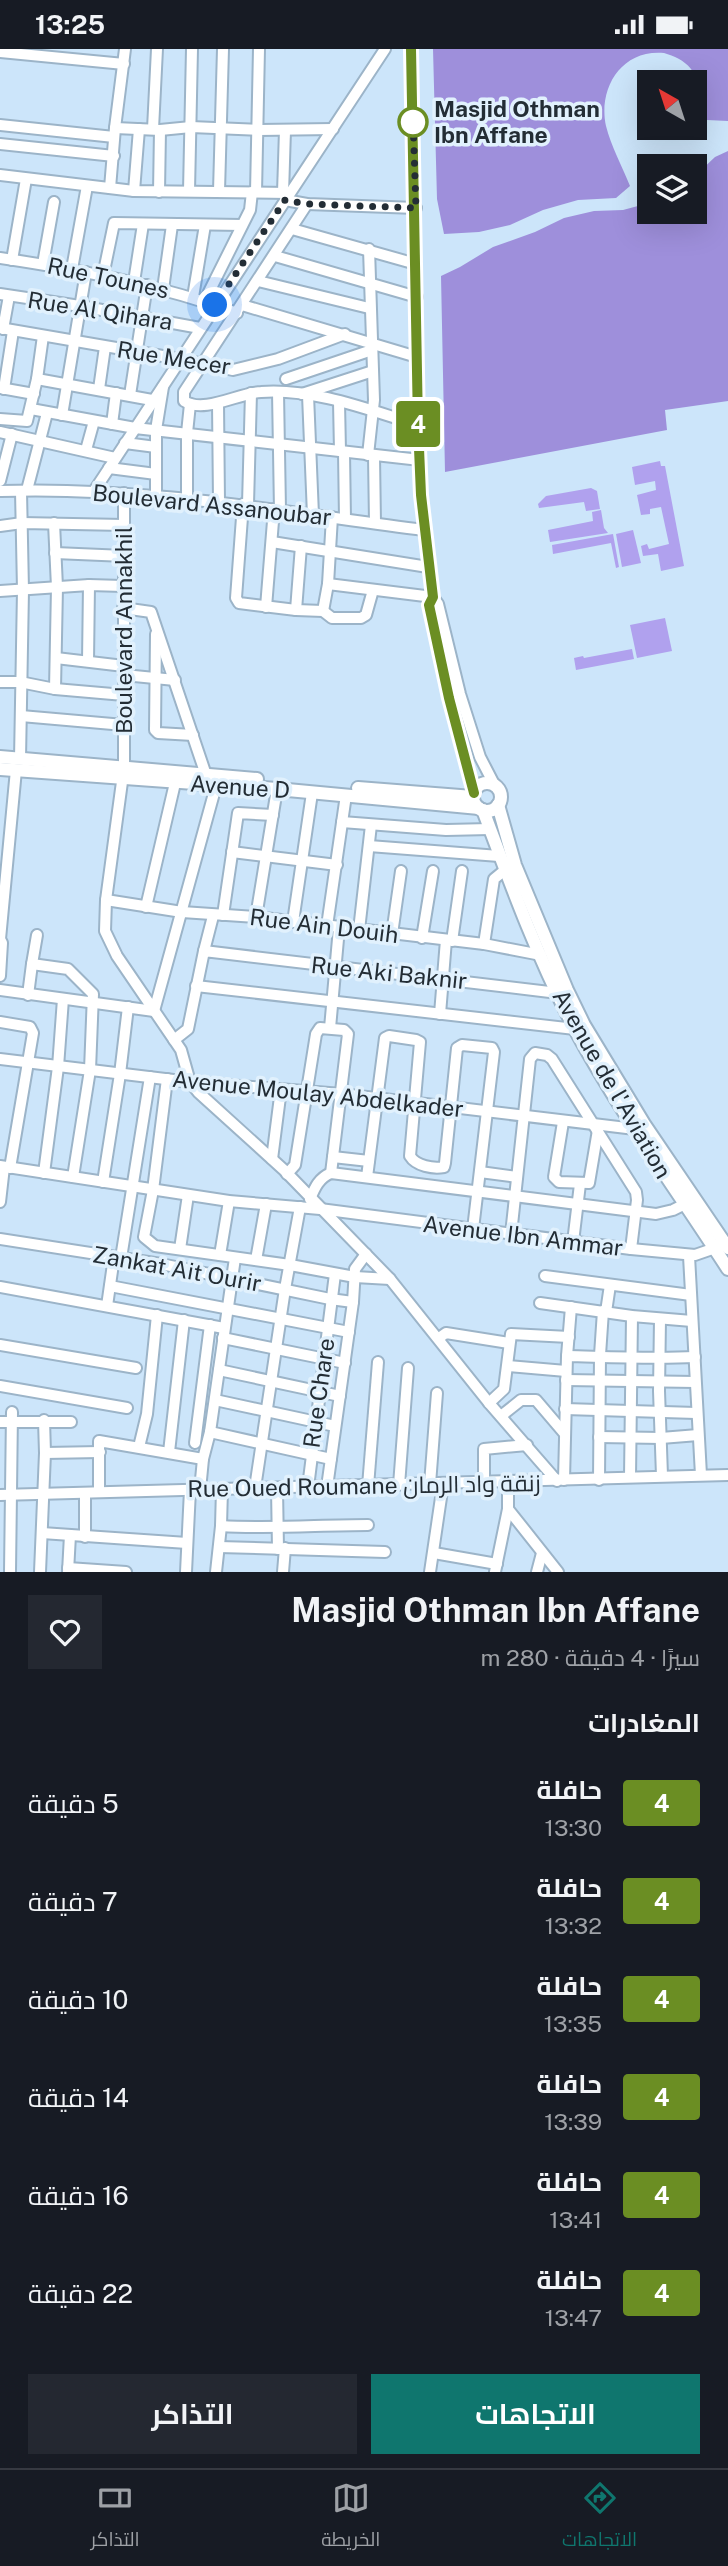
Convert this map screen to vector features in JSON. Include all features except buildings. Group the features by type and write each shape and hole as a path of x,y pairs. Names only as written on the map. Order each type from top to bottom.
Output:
{"main road":[{"name":"Avenue D","path":"0,757 18,765"},
{"name":"Avenue D","path":"0,769 18,765 123,773 206,775 477,802"},
{"name":"Avenue D","path":"123,773 175,783 346,796 477,802"},
{"path":"483,784 495,786 501,797 498,805 491,810 477,802 483,784"},
{"name":"Avenue de l'Aviation","path":"477,802 575,1029 635,1129 723,1247 728,1269"},
{"name":"Avenue de l'Aviation","path":"498,805 508,846 519,875 584,1025 689,1202"}],"street":[{"path":"110,188 125,49"},
{"path":"157,49 159,192"},
{"path":"189,191 192,49"},
{"path":"219,191 223,49"},
{"path":"94,491 200,328 250,210 259,130 259,49"},
{"path":"210,303 333,129 385,49"},
{"name":"Avenue de l'Aviation","path":"411,49 418,425 428,567 433,597 438,604 460,694 480,757 495,786"},
{"path":"0,66 2,51 124,64"},
{"path":"0,125 115,132 191,127 333,129"},
{"path":"134,191 139,129"},
{"path":"285,130 286,195"},
{"path":"0,144 114,156"},
{"path":"0,175 134,191 254,192 286,195 307,204 416,208"},
{"path":"12,260 26,179"},
{"path":"72,269 87,186"},
{"path":"43,264 54,202"},
{"path":"307,204 184,392 184,401 190,404 218,404 251,393 305,395 418,425"},
{"path":"103,275 113,223 242,225"},
{"path":"134,282 143,224"},
{"path":"163,289 172,225"},
{"path":"193,297 205,225"},
{"path":"292,229 416,264"},
{"path":"369,249 374,400 371,411 371,455 375,523"},
{"path":"275,256 417,297"},
{"name":"Rue Tounes","path":"0,258 72,269 147,285 210,303 345,334 371,346 417,357"},
{"path":"62,415 86,272"},
{"path":"258,281 369,308"},
{"path":"130,395 147,285"},
{"path":"5,295 2,389 34,394"},
{"name":"Rue Al Qihara","path":"5,295 200,328"},
{"name":"Rue Mecer","path":"5,329 233,370 278,359 345,334"},
{"path":"0,418 25,422 31,409 43,335"},
{"path":"286,379 371,346"},
{"path":"99,389 105,347"},
{"path":"266,607 277,509 286,379 278,359"},
{"path":"305,395 373,371"},
{"path":"37,379 152,400"},
{"path":"163,387 184,392"},
{"path":"156,496 156,430 163,387"},
{"path":"112,424 116,393"},
{"path":"251,393 236,599 240,603 266,607 323,611 332,618 362,618 366,615 373,590"},
{"path":"305,395 311,448 313,515"},
{"path":"339,403 345,519"},
{"path":"187,499 190,404"},
{"path":"218,404 219,502"},
{"path":"31,409 135,428 420,460"},
{"path":"0,976 0,939 21,716 24,490 41,440 47,412"},
{"path":"86,450 94,421"},
{"path":"0,481 6,433 86,450 112,463 156,474"},
{"path":"125,443 156,447"},
{"name":"Boulevard Assanoubar","path":"0,491 94,491 245,504 424,530"},
{"name":"Boulevard Annakhil","path":"124,493 123,773 106,900 106,937 186,1059 190,1082"},
{"path":"323,611 328,584 332,517"},
{"path":"0,526 22,523 124,525"},
{"path":"54,523 57,587 55,689"},
{"path":"272,541 428,567"},
{"path":"296,610 301,546"},
{"path":"55,553 125,557"},
{"path":"328,584 433,597"},
{"path":"0,591 89,585 123,586"},
{"path":"88,661 89,585"},
{"name":"Avenue de l'Aviation","path":"433,597 429,605 434,637 477,802"},
{"path":"123,608 149,611 206,775"},
{"path":"156,628 155,731 193,735"},
{"path":"56,658 88,661 155,678 174,680"},
{"path":"0,682 124,695"},
{"path":"21,716 124,725"},
{"path":"146,907 175,783"},
{"path":"0,990 154,1011 216,786"},
{"path":"256,918 276,789"},
{"path":"293,922 312,793"},
{"path":"327,926 346,796"},
{"path":"174,1040 188,1029 204,951 218,916 238,813 273,815"},
{"path":"342,822 446,831 490,829"},
{"path":"359,930 371,825"},
{"path":"369,846 499,856"},
{"path":"232,852 337,865"},
{"path":"484,944 494,879 505,870"},
{"path":"392,934 401,871"},
{"path":"422,938 433,871"},
{"path":"440,1014 443,978 462,871"},
{"name":"Rue Ain Douih","path":"106,900 183,912 484,944 541,955"},
{"path":"330,1028 339,928"},
{"path":"28,995 37,935"},
{"name":"Rue Aki Baknir","path":"204,951 558,993"},
{"path":"32,964 68,969 93,994 90,1070 73,1177"},
{"path":"196,986 575,1029"},
{"path":"44,1173 58,1067 63,999"},
{"path":"103,1182 128,1007"},
{"path":"0,1022 32,1028 33,1033 0,1202"},
{"path":"287,1174 295,1165 317,1031 320,1028 346,1031 348,1036 331,1173"},
{"path":"367,1177 385,1038 389,1036 416,1039 420,1044 410,1158 404,1181"},
{"path":"410,1158 419,1164 444,1167 458,1046 494,1049 473,1229"},
{"path":"511,1234 530,1056 535,1053 547,1055 552,1059 636,1192 631,1249"},
{"name":"Avenue Moulay Abdelkader","path":"0,1059 190,1082 342,1094 596,1128 635,1129"},
{"path":"107,1305 134,1187 150,1077"},
{"path":"167,1079 144,1238 155,1246 355,1277 390,1279"},
{"path":"190,1082 205,1100 272,1159 390,1279 489,1403 560,1481"},
{"path":"272,1159 281,1089"},
{"path":"563,1122 554,1175 556,1181 580,1184 590,1182 596,1128"},
{"path":"333,1157 369,1161"},
{"name":"Avenue Ibn Ammar","path":"5,1167 229,1201 320,1209 631,1249 689,1255 723,1247"},
{"path":"480,1172 517,1177"},
{"path":"310,1199 318,1182 331,1173 662,1213 689,1202"},
{"path":"573,1242 580,1184"},
{"path":"180,1249 188,1195"},
{"path":"220,1255 229,1201"},
{"path":"256,1260 266,1204"},
{"path":"255,1488 300,1207"},
{"name":"Zankat Ait Ourir","path":"0,1239 353,1302"},
{"path":"327,1487 357,1263 366,1254"},
{"path":"689,1255 701,1475"},
{"path":"186,1572 187,1543 195,1490 211,1432 230,1278 235,1258"},
{"name":"Rue Chare","path":"308,1487 310,1454 335,1273"},
{"path":"545,1276 691,1295"},
{"path":"599,1480 600,1355 604,1312 610,1285"},
{"path":"110,1286 349,1332"},
{"path":"0,1287 210,1325 223,1333 276,1350 345,1363"},
{"path":"540,1303 692,1321"},
{"path":"560,1481 571,1307"},
{"path":"139,1447 147,1414 157,1315"},
{"path":"630,1477 632,1316"},
{"path":"660,1319 662,1476"},
{"path":"169,1452 184,1320"},
{"path":"195,1443 210,1325"},
{"path":"439,1338 446,1333 509,1343"},
{"path":"489,1403 504,1389 511,1333 569,1337"},
{"path":"0,1345 136,1368"},
{"path":"567,1356 695,1357"},
{"path":"368,1486 378,1362"},
{"path":"508,1366 601,1381 695,1382"},
{"path":"398,1485 408,1368"},
{"path":"219,1370 340,1396"},
{"path":"0,1386 127,1408"},
{"path":"430,1484 437,1393"},
{"path":"215,1400 335,1426"},
{"path":"501,1416 521,1400 536,1400 565,1434"},
{"path":"565,1409 696,1413"},
{"path":"10,1572 5,1495 8,1418 71,1422"},
{"path":"40,1572 44,1420"},
{"path":"211,1432 331,1459"},
{"path":"599,1437 698,1436"},
{"path":"99,1492 98,1443 101,1440 203,1459"},
{"path":"484,1483 484,1449 527,1445"},
{"path":"45,1453 100,1452"},
{"name":"Rue Oued Roumane زنقة واد الرمان","path":"5,1495 728,1475"},
{"path":"434,1553 496,1568 508,1509 509,1482"},
{"path":"430,1572 443,1484"},
{"path":"277,1488 282,1572"},
{"path":"216,1572 222,1489"},
{"path":"85,1493 85,1537"},
{"path":"508,1509 558,1572"},
{"path":"221,1526 368,1525"},
{"path":"42,1533 187,1543"},
{"path":"70,1535 68,1570 126,1572"},
{"path":"219,1548 385,1552"},
{"path":"537,1572 542,1553"}],"shaded area":[{"path":"433,49 728,49 728,121 707,120 707,70 691,70 682,61 664,53 635,58 624,65 616,75 609,86 604,112 611,141 630,186 616,198 578,200 543,210 510,225 479,232 444,234 437,199"},
{"path":"728,151 728,401 665,410 667,430 445,472 441,276 493,247 564,218 594,211 623,210 637,206 637,224 707,224 707,165"},
{"path":"660,461 661,466 665,466 684,566 661,571 658,554 643,556 641,546 647,544 649,549 669,544 661,507 650,509 650,514 641,515 637,495 656,490 655,481 635,485 632,467"},
{"path":"591,488 597,491 600,509 586,511 584,502 539,508 538,504 546,496"},
{"path":"601,510 604,528 608,533 550,542 548,530 593,521 592,512"},
{"path":"633,530 641,563 622,567 616,534"},
{"path":"613,534 619,567 616,568 611,543 553,554 552,545"},
{"path":"665,618 672,651 637,658 630,625"},
{"path":"632,649 634,659 576,670 574,658"}],"bus line":[{"name":"4","path":"411,49 418,425 424,530 433,597 429,605 434,637 474,793"}],"place":[{"name":"Masjid Othman Ibn Affane","path":"413,122"}],"route":[{"path":"215,305 285,200 307,204 416,208 413,119 413,122"}]}
